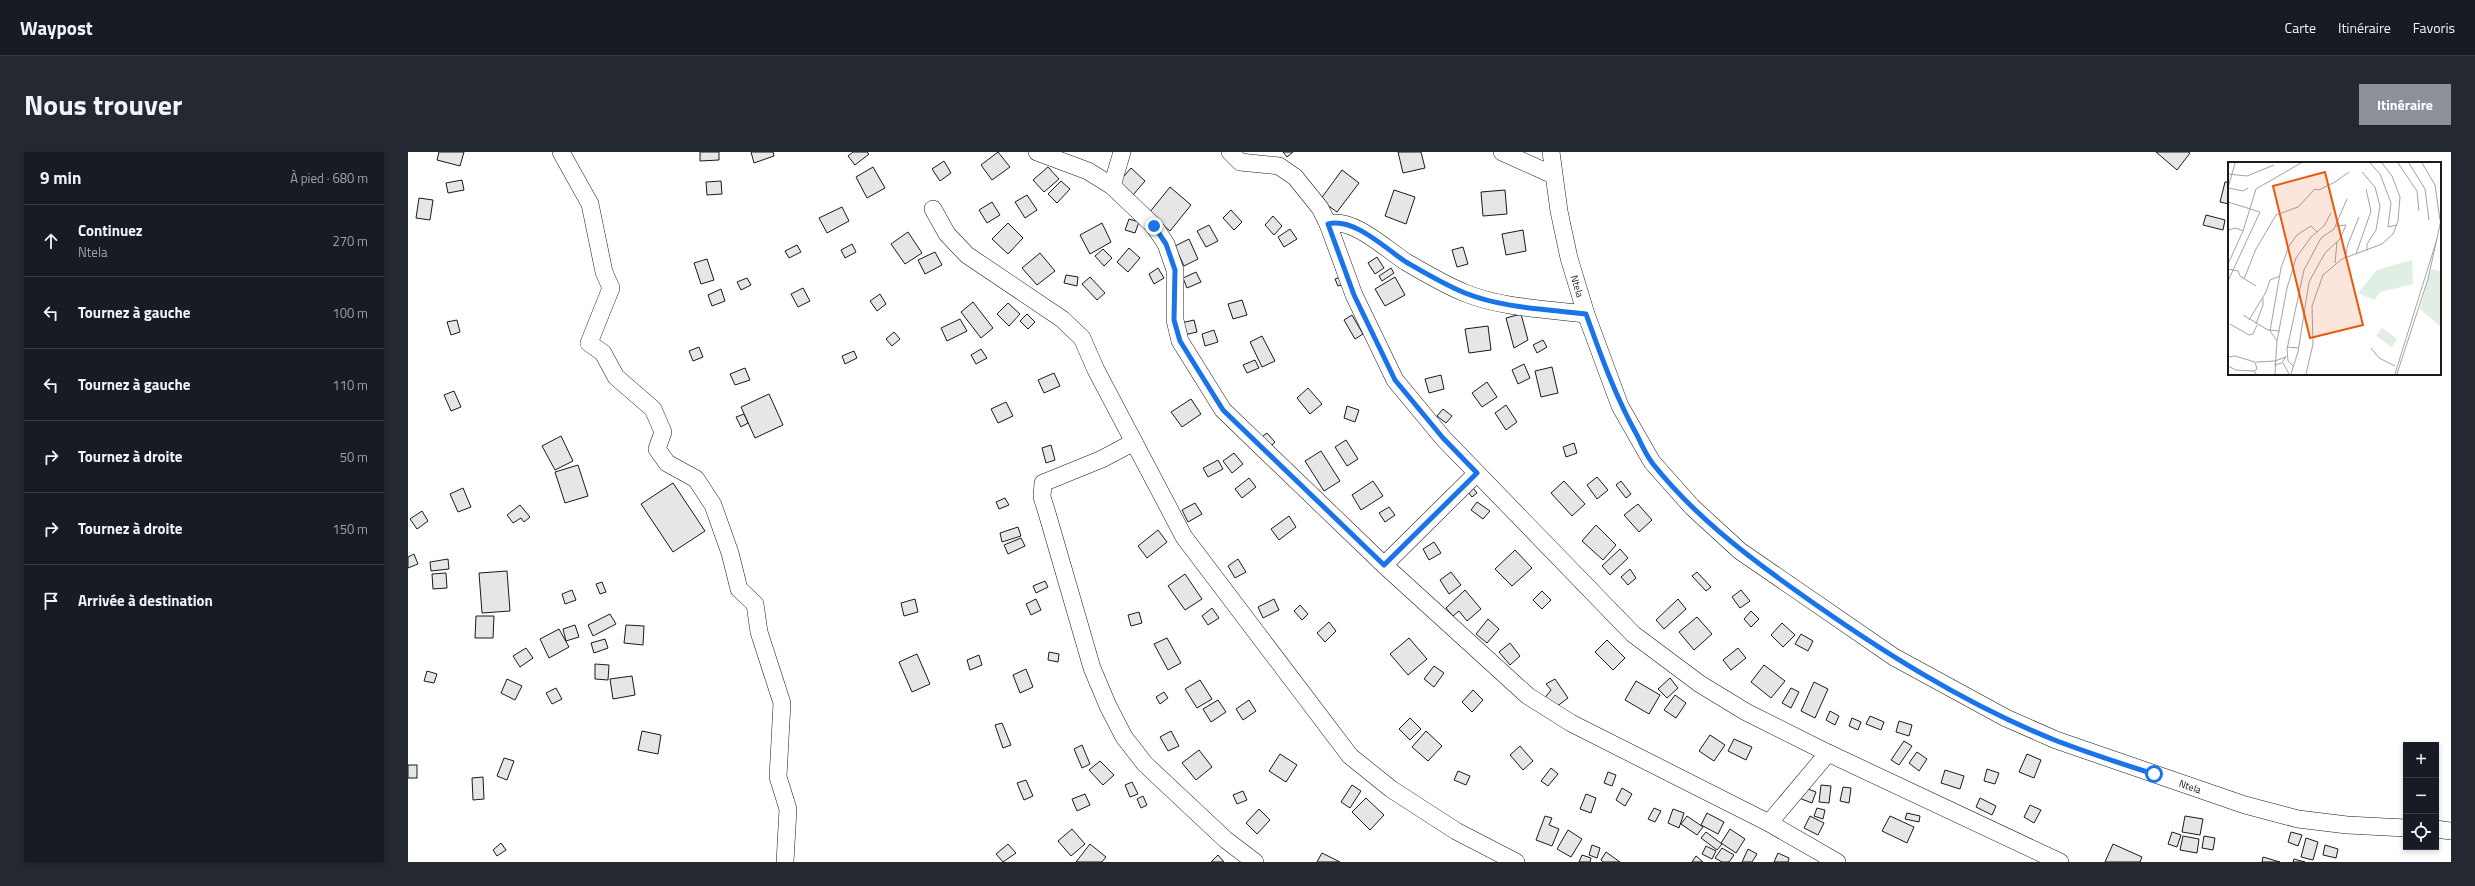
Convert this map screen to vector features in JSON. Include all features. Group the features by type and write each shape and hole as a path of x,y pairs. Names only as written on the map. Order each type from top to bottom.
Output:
{"street":[{"path":"561,152 590,204 604,272 611,288 589,343 603,353 616,377 653,409 663,432 657,449 667,463 696,479 712,505 730,553 739,589 755,604 759,632 782,703 778,776 788,809 785,862"},
{"path":"1037,152 1088,171 1112,186 1154,226 1166,244 1175,270 1174,320 1180,341 1223,410 1384,565 1528,696 1571,723 1769,823 1837,862"},
{"path":"1112,186 1122,152"},
{"path":"1230,152 1240,162 1279,166 1295,177 1320,208 1328,224 1354,295 1395,380 1443,438 1633,634 1700,684 1739,708 1828,753 2060,862"},
{"path":"1502,152 1553,175"},
{"name":"Ntela","path":"1551,152 1553,175 1568,250 1586,314 1620,406 1652,462 1692,507 1740,550 1894,657 2006,718 2056,740 2245,805 2298,818 2347,825 2403,828"},
{"path":"933,209 947,234 967,255 1062,319 1082,338 1096,370 1184,537 1350,756 1391,789 1456,831 1516,862"},
{"path":"1328,224 1335,222 1374,238 1405,261 1466,294 1503,304 1586,314"},
{"path":"1134,442 1102,459 1043,483 1042,497 1092,668 1108,706 1124,737 1145,764 1226,840 1255,862"},
{"path":"1384,565 1477,473"},
{"path":"1769,823 1828,753"},
{"path":"2439,829 2451,831"}],"building":[{"path":"439,152 464,152 460,166 437,160"},
{"path":"700,152 719,152 719,160 700,161"},
{"path":"751,152 773,152 774,156 754,163"},
{"path":"853,152 867,152 869,154 855,165 848,156"},
{"path":"998,152 1010,167 992,180 981,165"},
{"path":"1283,152 1293,152 1287,157"},
{"path":"1398,152 1421,152 1425,168 1403,173"},
{"path":"2156,152 2188,152 2190,153 2177,170"},
{"path":"944,161 951,173 940,181 932,169"},
{"path":"873,167 885,188 867,198 856,177"},
{"path":"1048,167 1059,179 1044,192 1033,180"},
{"path":"1131,168 1145,181 1133,195 1118,183"},
{"path":"1342,170 1359,183 1337,212 1320,200"},
{"path":"462,180 464,190 448,193 446,183"},
{"path":"721,181 722,194 707,195 706,182"},
{"path":"1061,181 1070,189 1057,203 1048,194"},
{"path":"2225,182 2228,182 2228,204 2220,202"},
{"path":"1170,187 1191,205 1170,231 1149,213"},
{"path":"1394,190 1415,197 1406,224 1385,216"},
{"path":"1505,190 1507,214 1483,216 1481,192"},
{"path":"1027,195 1037,210 1025,218 1015,202"},
{"path":"419,198 433,200 430,220 416,218"},
{"path":"992,202 1000,215 987,223 979,210"},
{"path":"842,207 849,221 827,233 819,218"},
{"path":"1231,210 1242,222 1234,230 1223,218"},
{"path":"2206,215 2225,220 2223,230 2203,225"},
{"path":"1273,216 1282,226 1274,235 1265,225"},
{"path":"1129,219 1139,222 1135,233 1125,230"},
{"path":"1008,223 1023,238 1008,254 992,239"},
{"path":"1102,223 1111,242 1090,254 1080,235"},
{"path":"1209,225 1218,241 1206,247 1197,231"},
{"path":"1290,229 1297,239 1284,247 1278,237"},
{"path":"1523,230 1526,251 1506,255 1502,234"},
{"path":"908,232 922,253 905,264 891,244"},
{"path":"1189,239 1198,259 1184,266 1175,246"},
{"path":"852,244 856,252 845,258 841,250"},
{"path":"797,245 801,252 789,258 785,251"},
{"path":"1463,247 1468,264 1457,267 1452,250"},
{"path":"1129,248 1140,258 1128,272 1117,262"},
{"path":"1103,249 1112,258 1104,266 1095,256"},
{"path":"935,252 942,265 925,274 918,260"},
{"path":"1040,253 1055,271 1037,285 1022,268"},
{"path":"1377,257 1384,268 1375,274 1368,263"},
{"path":"707,259 714,280 701,284 694,263"},
{"path":"1158,268 1164,278 1154,284 1149,274"},
{"path":"1391,268 1394,273 1382,281 1379,276"},
{"path":"1196,272 1201,282 1187,288 1183,278"},
{"path":"1066,275 1078,277 1077,286 1064,283"},
{"path":"1343,276 1345,284 1338,286 1335,279"},
{"path":"1090,277 1105,293 1097,300 1082,284"},
{"path":"1395,277 1405,295 1385,306 1375,289"},
{"path":"747,278 751,285 741,290 737,282"},
{"path":"803,288 810,301 798,307 791,294"},
{"path":"721,289 725,301 712,306 708,295"},
{"path":"880,294 886,304 877,311 870,301"},
{"path":"1242,300 1247,315 1233,319 1228,304"},
{"path":"973,302 993,328 981,338 961,312"},
{"path":"1008,303 1020,314 1009,326 997,314"},
{"path":"1027,314 1035,322 1028,329 1020,321"},
{"path":"1521,314 1528,340 1514,348 1506,318"},
{"path":"1352,315 1363,334 1355,339 1344,320"},
{"path":"960,319 967,331 947,341 941,328"},
{"path":"457,320 460,332 451,335 447,322"},
{"path":"1194,320 1197,332 1184,335 1181,323"},
{"path":"1488,326 1491,350 1469,353 1465,329"},
{"path":"1214,330 1218,342 1205,346 1202,334"},
{"path":"894,332 900,339 892,346 886,339"},
{"path":"1262,336 1275,361 1262,367 1250,342"},
{"path":"1543,340 1547,347 1537,353 1533,345"},
{"path":"699,347 703,357 693,361 689,351"},
{"path":"981,349 987,358 976,364 971,355"},
{"path":"854,351 857,358 845,364 842,356"},
{"path":"1255,360 1259,368 1247,373 1243,365"},
{"path":"1524,364 1530,378 1518,384 1512,370"},
{"path":"1552,367 1558,393 1541,397 1535,371"},
{"path":"745,368 750,380 735,385 730,374"},
{"path":"1054,373 1060,386 1044,393 1038,380"},
{"path":"1441,375 1444,389 1429,393 1425,379"},
{"path":"1487,382 1497,397 1482,407 1472,393"},
{"path":"1308,388 1322,404 1310,414 1297,398"},
{"path":"454,391 461,407 451,411 444,395"},
{"path":"769,394 783,425 755,438 741,407"},
{"path":"1191,399 1201,414 1182,427 1171,412"},
{"path":"1006,402 1013,416 998,423 991,409"},
{"path":"1506,405 1517,422 1506,430 1495,413"},
{"path":"1347,406 1359,410 1355,422 1344,418"},
{"path":"1443,409 1452,416 1446,423 1437,416"},
{"path":"744,414 748,423 741,427 736,417"},
{"path":"1267,433 1275,442 1268,449 1259,439"},
{"path":"561,436 573,461 555,470 542,446"},
{"path":"1346,440 1358,459 1347,466 1335,447"},
{"path":"1574,443 1577,453 1566,457 1563,447"},
{"path":"1051,445 1055,460 1046,463 1042,448"},
{"path":"1321,451 1340,481 1324,491 1305,461"},
{"path":"1234,453 1243,464 1232,473 1223,461"},
{"path":"1218,460 1223,469 1208,477 1203,468"},
{"path":"578,465 588,496 565,503 555,472"},
{"path":"1597,477 1608,490 1597,499 1587,485"},
{"path":"1249,478 1256,487 1242,498 1235,489"},
{"path":"1373,481 1383,496 1361,510 1352,495"},
{"path":"1564,481 1585,504 1572,516 1551,493"},
{"path":"1621,481 1631,494 1626,498 1616,485"},
{"path":"673,483 705,531 673,552 641,504"},
{"path":"1469,483 1477,493 1472,497 1464,487"},
{"path":"463,488 471,507 458,512 450,494"},
{"path":"1005,498 1009,505 999,509 996,502"},
{"path":"1477,502 1490,511 1483,519 1471,510"},
{"path":"1195,503 1202,514 1188,522 1182,510"},
{"path":"1638,504 1652,520 1639,532 1624,515"},
{"path":"520,505 530,517 524,522 521,518 513,523 507,515"},
{"path":"1389,507 1395,515 1385,522 1379,513"},
{"path":"422,511 428,521 417,529 410,519"},
{"path":"1289,516 1296,527 1279,540 1271,529"},
{"path":"1596,525 1616,545 1603,560 1582,541"},
{"path":"1018,527 1021,536 1002,542 1000,533"},
{"path":"1158,530 1167,542 1147,558 1138,546"},
{"path":"1021,538 1025,546 1008,554 1004,545"},
{"path":"1434,542 1441,553 1429,560 1423,549"},
{"path":"1620,549 1628,558 1610,575 1602,566"},
{"path":"1515,550 1532,568 1512,586 1495,569"},
{"path":"414,554 418,564 408,568 408,557"},
{"path":"448,559 449,569 431,571 430,562"},
{"path":"1238,559 1246,572 1235,578 1228,566"},
{"path":"1630,569 1636,578 1628,585 1621,577"},
{"path":"507,571 510,611 482,613 479,573"},
{"path":"1451,572 1461,585 1449,594 1440,580"},
{"path":"1697,572 1711,587 1706,591 1692,576"},
{"path":"446,573 447,588 433,589 432,574"},
{"path":"1185,574 1202,599 1185,610 1168,586"},
{"path":"1045,581 1048,587 1036,593 1033,586"},
{"path":"602,582 606,592 600,594 596,584"},
{"path":"572,590 576,600 565,604 562,594"},
{"path":"1465,590 1481,609 1467,621 1459,611 1453,616 1446,608"},
{"path":"1741,590 1750,601 1740,608 1732,597"},
{"path":"1542,591 1551,600 1542,609 1533,600"},
{"path":"915,599 918,612 904,616 901,603"},
{"path":"1036,599 1041,610 1031,615 1026,604"},
{"path":"1274,599 1279,610 1263,618 1258,607"},
{"path":"1678,599 1686,609 1664,629 1656,620"},
{"path":"1300,605 1308,614 1302,620 1294,611"},
{"path":"1212,608 1219,618 1208,625 1202,616"},
{"path":"1751,611 1759,619 1751,627 1744,619"},
{"path":"1139,612 1142,623 1131,626 1128,615"},
{"path":"610,614 616,624 593,636 588,625"},
{"path":"476,616 494,616 493,638 475,638"},
{"path":"1697,617 1712,634 1694,650 1679,632"},
{"path":"1488,619 1499,629 1487,643 1476,634"},
{"path":"1329,622 1336,631 1325,642 1317,633"},
{"path":"1782,623 1795,635 1783,647 1771,635"},
{"path":"575,625 579,637 566,641 563,629"},
{"path":"626,625 644,626 643,645 624,643"},
{"path":"559,629 569,647 549,658 540,639"},
{"path":"1801,634 1813,641 1808,651 1795,644"},
{"path":"1167,638 1181,663 1168,670 1154,644"},
{"path":"1409,638 1427,659 1408,675 1390,654"},
{"path":"605,639 608,648 594,653 591,643"},
{"path":"1607,640 1625,658 1613,670 1595,652"},
{"path":"1510,643 1520,656 1510,665 1499,652"},
{"path":"526,648 533,658 520,667 513,656"},
{"path":"1738,648 1746,658 1731,670 1723,660"},
{"path":"1049,652 1059,654 1058,662 1048,660"},
{"path":"917,654 930,684 912,692 899,662"},
{"path":"979,655 982,665 970,670 967,660"},
{"path":"595,664 609,665 608,680 595,679"},
{"path":"1764,665 1785,681 1771,698 1751,682"},
{"path":"1434,666 1444,673 1434,687 1424,679"},
{"path":"1026,669 1033,687 1020,693 1013,675"},
{"path":"427,671 437,674 434,683 424,681"},
{"path":"632,676 635,695 613,699 610,679"},
{"path":"1670,678 1678,688 1667,698 1658,689"},
{"path":"507,679 522,686 515,700 501,693"},
{"path":"1555,679 1568,698 1556,707 1544,699 1551,690 1546,684"},
{"path":"1200,680 1212,699 1197,708 1185,689"},
{"path":"1636,681 1660,695 1649,714 1625,700"},
{"path":"1814,682 1828,689 1815,718 1801,711"},
{"path":"556,688 562,699 552,704 546,693"},
{"path":"1791,688 1799,692 1791,708 1782,703"},
{"path":"1473,690 1483,700 1472,712 1462,702"},
{"path":"1164,692 1168,698 1160,704 1156,697"},
{"path":"1675,695 1686,703 1676,718 1664,710"},
{"path":"1218,700 1226,712 1211,722 1203,709"},
{"path":"1249,700 1256,711 1243,720 1236,709"},
{"path":"1830,711 1839,716 1835,725 1826,720"},
{"path":"1870,716 1884,722 1881,730 1866,724"},
{"path":"1410,718 1421,729 1410,740 1399,729"},
{"path":"1852,718 1861,722 1858,730 1849,726"},
{"path":"1899,721 1912,725 1909,736 1896,732"},
{"path":"1002,723 1011,745 1003,748 995,725"},
{"path":"642,731 661,735 658,754 638,750"},
{"path":"1171,731 1179,746 1168,751 1160,737"},
{"path":"1426,731 1442,746 1428,761 1412,747"},
{"path":"1710,735 1725,745 1714,761 1699,751"},
{"path":"1734,739 1752,747 1746,760 1728,751"},
{"path":"1904,741 1912,746 1899,765 1891,760"},
{"path":"1082,745 1090,764 1082,768 1074,749"},
{"path":"1520,746 1533,761 1523,770 1510,755"},
{"path":"1199,750 1212,767 1196,780 1182,763"},
{"path":"1917,752 1927,759 1919,771 1909,763"},
{"path":"1280,754 1297,765 1286,782 1269,771"},
{"path":"2027,754 2041,760 2034,778 2019,772"},
{"path":"504,758 514,761 507,780 497,776"},
{"path":"1100,761 1114,775 1103,785 1089,770"},
{"path":"408,765 417,765 417,778 408,778"},
{"path":"1551,768 1558,774 1548,786 1541,781"},
{"path":"1987,769 1999,773 1995,784 1984,781"},
{"path":"1945,770 1964,776 1960,789 1941,783"},
{"path":"1458,771 1470,776 1466,785 1454,780"},
{"path":"1608,772 1616,775 1612,786 1604,783"},
{"path":"483,777 484,799 473,800 472,778"},
{"path":"1026,780 1033,796 1024,800 1017,783"},
{"path":"1132,782 1138,794 1130,797 1125,785"},
{"path":"1352,785 1361,791 1350,808 1341,802"},
{"path":"1821,785 1831,786 1829,803 1819,802"},
{"path":"1803,787 1816,792 1812,803 1799,798"},
{"path":"1843,787 1851,788 1849,803 1840,801"},
{"path":"1622,788 1632,794 1625,806 1616,800"},
{"path":"1243,791 1247,800 1237,804 1233,795"},
{"path":"1085,794 1090,805 1077,811 1072,799"},
{"path":"1586,794 1596,798 1591,813 1580,809"},
{"path":"1143,796 1147,805 1141,808 1137,799"},
{"path":"1366,798 1384,815 1370,830 1352,812"},
{"path":"1980,798 1996,806 1992,815 1976,807"},
{"path":"2030,805 2041,810 2034,823 2024,817"},
{"path":"1654,808 1661,811 1655,822 1648,819"},
{"path":"1817,808 1825,810 1823,819 1814,816"},
{"path":"1259,809 1270,820 1257,834 1246,823"},
{"path":"1673,809 1684,813 1679,828 1668,823"},
{"path":"1707,813 1724,822 1718,834 1701,825"},
{"path":"1907,813 1920,816 1919,822 1905,819"},
{"path":"1545,816 1552,818 1549,825 1559,829 1552,846 1536,840"},
{"path":"1687,816 1703,827 1697,835 1681,824"},
{"path":"1810,816 1824,823 1818,835 1804,828"},
{"path":"1890,816 1914,827 1907,843 1882,831"},
{"path":"2185,816 2203,819 2200,835 2182,832"},
{"path":"1072,829 1085,844 1071,856 1058,841"},
{"path":"1730,829 1745,839 1736,853 1721,843"},
{"path":"1568,830 1582,839 1571,857 1557,849"},
{"path":"1706,832 1722,844 1717,850 1701,838"},
{"path":"2172,832 2181,835 2177,847 2168,844"},
{"path":"2291,832 2302,835 2298,846 2288,842"},
{"path":"2183,836 2199,839 2197,853 2180,850"},
{"path":"2204,836 2215,838 2213,850 2202,848"},
{"path":"2306,838 2318,842 2313,860 2301,857"},
{"path":"501,843 506,850 497,856 493,850"},
{"path":"1008,844 1016,853 1003,862 996,854"},
{"path":"1090,844 1106,857 1102,862 1076,862"},
{"path":"2113,844 2142,857 2140,862 2105,862"},
{"path":"1592,845 1600,848 1597,858 1589,855"},
{"path":"2325,845 2338,849 2336,858 2323,855"},
{"path":"1706,846 1716,851 1712,859 1702,854"},
{"path":"1722,848 1734,855 1729,862 1722,862 1715,858"},
{"path":"1748,849 1757,854 1752,862 1742,862"},
{"path":"1606,852 1620,862 1603,862 1601,860"},
{"path":"1322,853 1340,862 1317,862"},
{"path":"1778,853 1789,858 1788,862 1774,862"},
{"path":"1218,855 1224,862 1211,862"},
{"path":"1582,855 1591,858 1590,862 1579,862"},
{"path":"1696,856 1703,862 1692,862"},
{"path":"2263,857 2280,862 2262,862"},
{"path":"2294,859 2305,862 2293,862"}],"route":[{"path":"1154,226 1166,244 1172,257 1175,270 1176,296 1174,320 1180,341 1196,370 1223,410 1384,565 1477,473 1443,438 1395,380 1354,295 1338,255 1328,224 1335,222 1374,238 1405,261 1466,294 1503,304 1586,314 1620,406 1652,462 1692,507 1740,550 1822,609 1894,657 1933,679 2006,718 2056,740 2154,774"}]}
